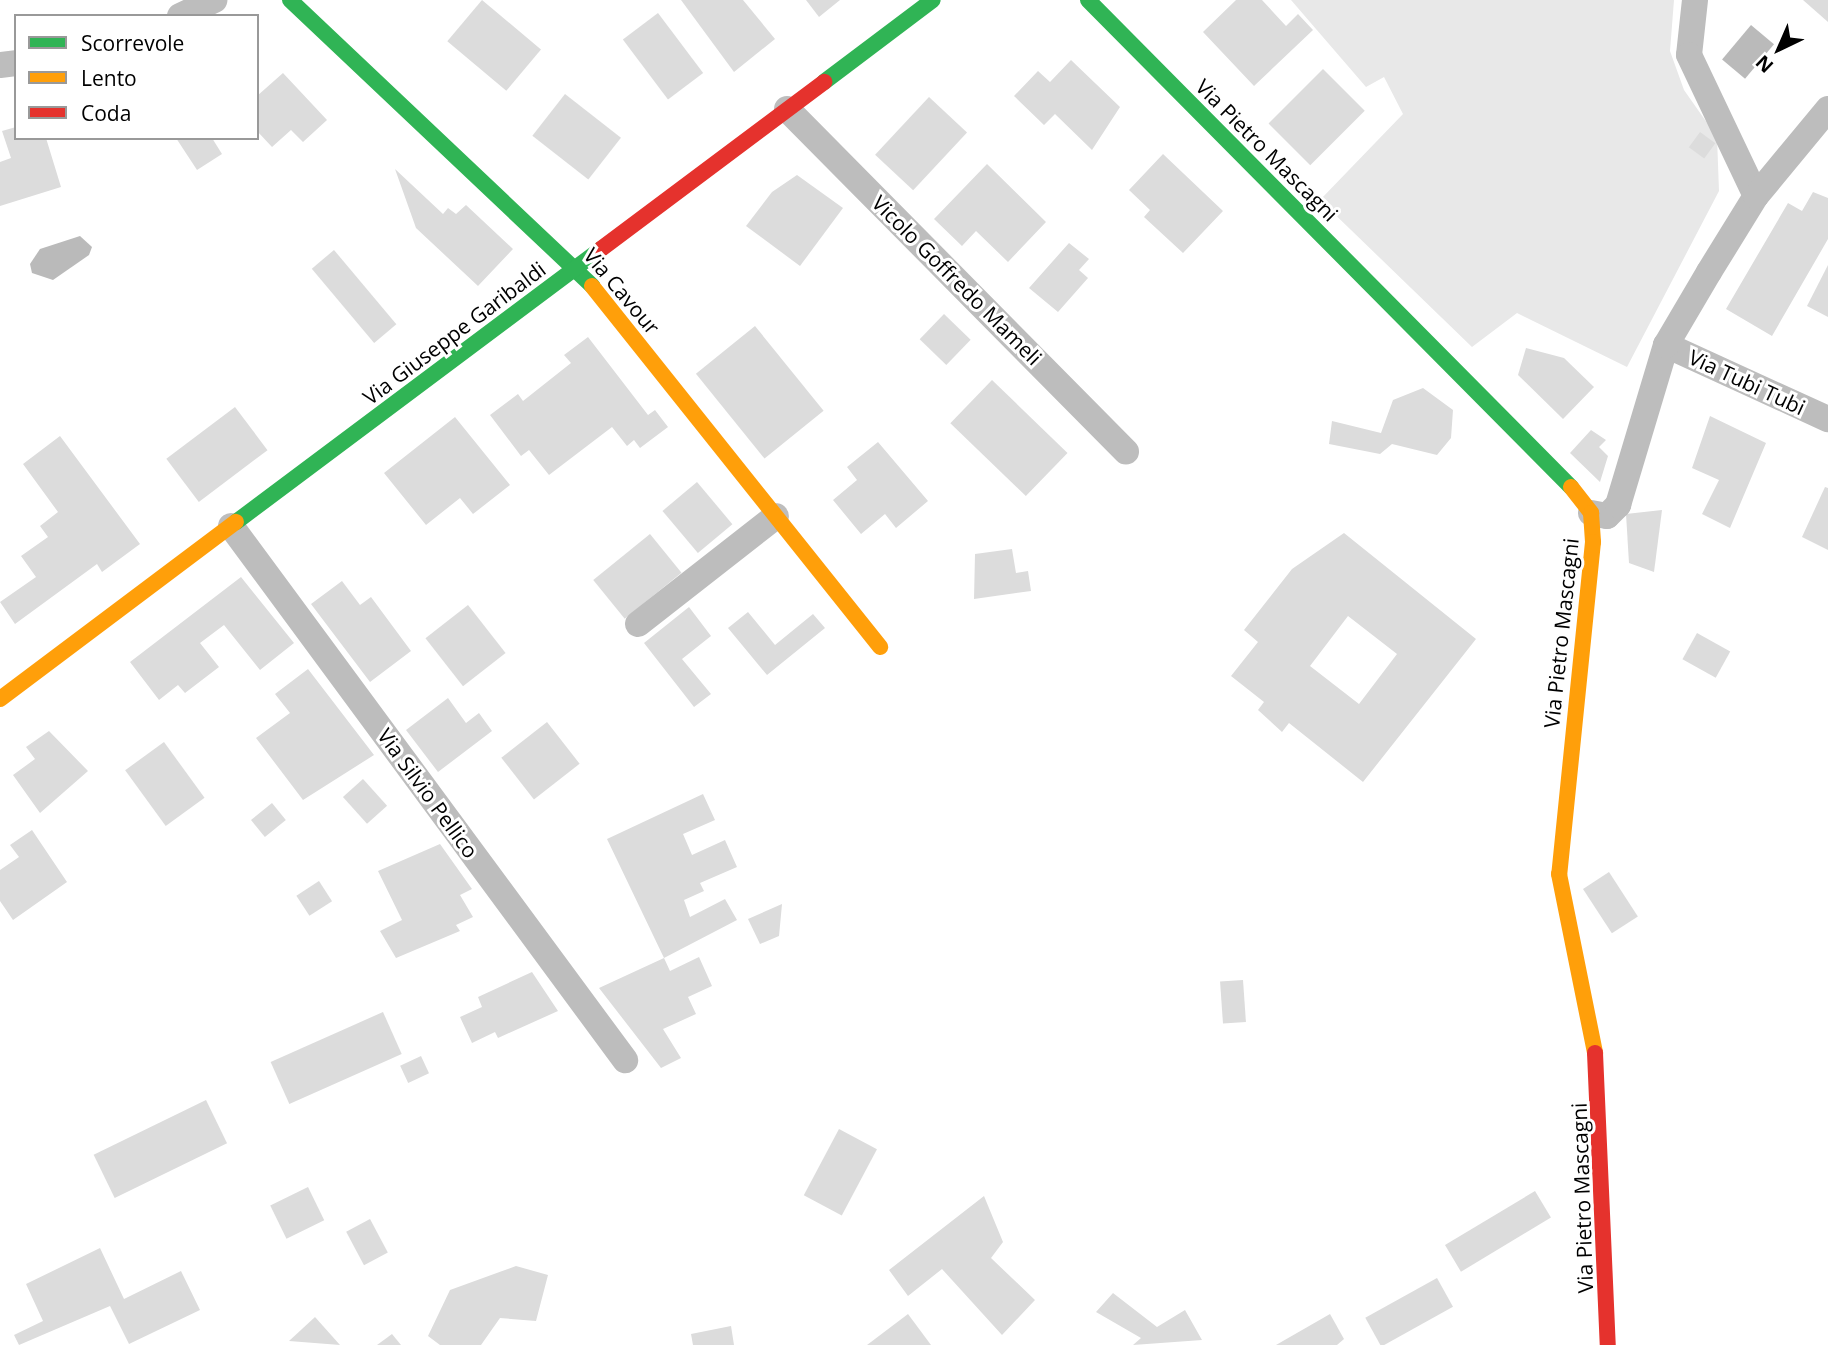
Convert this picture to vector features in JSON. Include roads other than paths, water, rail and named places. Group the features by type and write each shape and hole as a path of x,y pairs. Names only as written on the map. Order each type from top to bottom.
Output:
{"street":[{"path":"184,14 214,0"},
{"name":"Via Cavour","path":"290,0 330,44 577,267 880,647"},
{"name":"Via Giuseppe Garibaldi","path":"0,699 933,0"},
{"name":"Via Pietro Mascagni","path":"1088,0 1559,472 1591,513 1593,542 1559,874 1597,1066 1608,1345"},
{"path":"1695,0 1689,55 1756,196"},
{"name":"Vicolo Goffredo Mameli","path":"787,109 1126,451"},
{"path":"1591,513 1606,516 1618,505 1666,345 1756,196 1828,109"},
{"name":"Via Tubi Tubi","path":"1666,345 1828,419"},
{"path":"638,624 776,516"},
{"name":"Via Silvio Pellico","path":"231,526 625,1060"}]}
